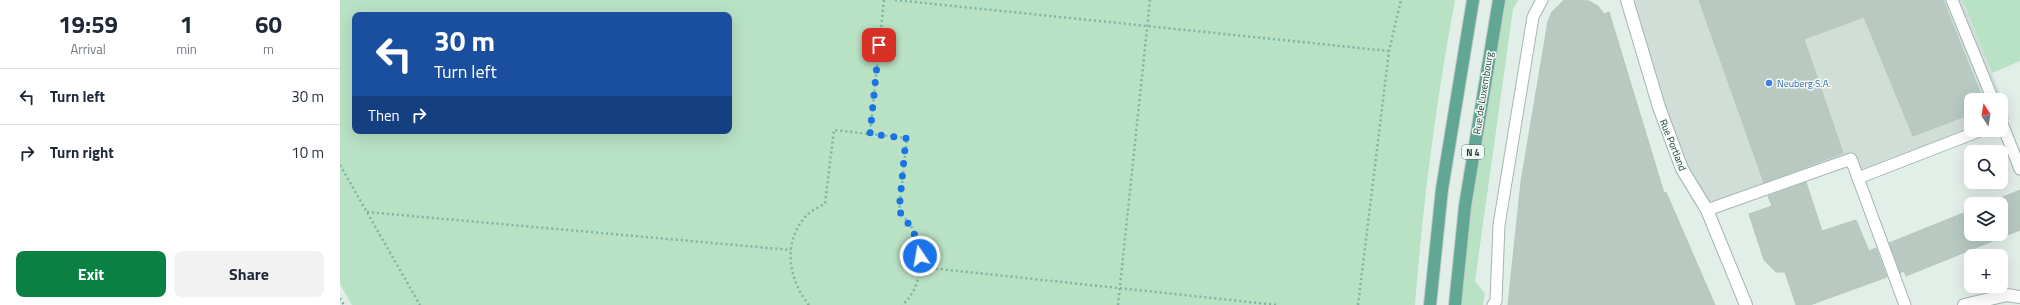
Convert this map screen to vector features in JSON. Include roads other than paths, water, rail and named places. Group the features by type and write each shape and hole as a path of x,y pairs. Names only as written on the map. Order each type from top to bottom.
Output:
{"main road":[{"name":"N 4","path":"1430,305 1442,189 1473,0"},
{"path":"1494,0 1494,26"},
{"name":"Rue de Luxembourg","path":"1455,305 1465,206 1499,0"}],"street":[{"name":"Rue Portland","path":"1627,0 1659,107 1682,169 1707,210 1746,305"},
{"path":"1964,305 2007,295 2020,297"}],"lane":[{"path":"1493,305 1496,301 1499,225 1533,17 1542,0"},
{"path":"1952,0 1990,93"},
{"path":"1858,178 1964,137"},
{"path":"2007,137 2020,169"},
{"path":"1707,210 1851,158 1905,305"}],"place":[{"name":"Neuberg S.A.","path":"1769,83"}]}
